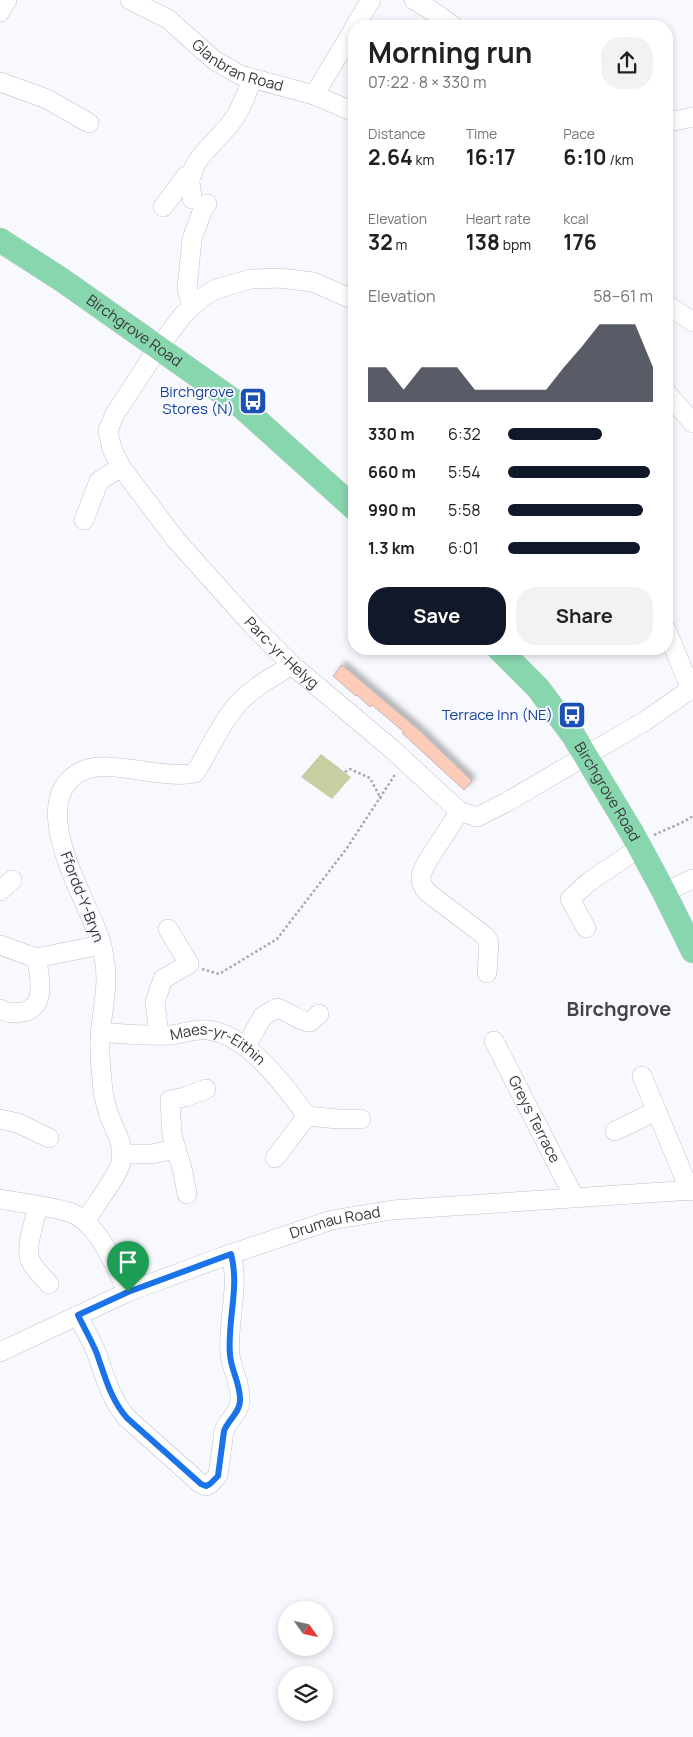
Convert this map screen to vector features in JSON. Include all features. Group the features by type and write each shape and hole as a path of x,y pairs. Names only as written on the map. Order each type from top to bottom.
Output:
{"main road":[{"name":"Birchgrove Road","path":"0,240 62,280 241,406 348,503"},
{"name":"Birchgrove Road","path":"505,655 538,688 573,735 638,845 693,951"}],"street":[{"path":"0,12 7,0"},
{"name":"Glanbran Road","path":"130,0 168,19 214,60 240,75 314,95 348,109"},
{"path":"360,20 371,0"},
{"path":"414,0 445,20"},
{"path":"314,95 348,39"},
{"path":"163,207 206,150 231,124 243,104 252,78"},
{"path":"0,82 47,99 90,122"},
{"path":"673,121 693,117"},
{"path":"192,169 203,209 192,239 187,289 192,306"},
{"path":"158,348 183,315 201,298 216,289 251,278 280,278 313,282 348,297"},
{"name":"Parc-yr-Helyg","path":"158,348 115,414 108,430 112,449 121,467 176,540 254,627 292,665 405,761 459,811"},
{"path":"673,400 693,423"},
{"path":"84,520 99,481 121,467"},
{"path":"487,973 490,942 485,936 427,892 422,886 421,877 425,866 454,824 459,811 477,817 508,802 645,721 691,689 673,647"},
{"name":"Ffordd-Y-Bryn","path":"121,1154 118,1138 108,1113 102,1080 100,1032 107,981 104,958 97,930 65,857 60,828 58,802 60,793 66,784 83,771 100,767 182,775 195,773 214,738 236,706 260,685 292,665"},
{"path":"586,928 570,899 590,881 638,845"},
{"path":"664,892 693,879"},
{"path":"159,1035 155,1002 163,979 189,964 168,929"},
{"path":"0,945 36,958 101,945"},
{"path":"0,1009 9,1014 30,1010 38,1001 41,977 36,958"},
{"path":"246,1046 263,1016 277,1008 288,1012 299,1021 310,1022 320,1014"},
{"name":"Maes-yr-Eithin","path":"100,1032 132,1035 170,1035 206,1029 226,1034 246,1046 289,1092 307,1116"},
{"name":"Greys Terrace","path":"494,1041 574,1197"},
{"path":"642,1076 691,1190"},
{"path":"187,1194 182,1168 172,1135 170,1100 185,1097 206,1089"},
{"path":"615,1131 656,1111"},
{"path":"275,1158 307,1116 361,1119"},
{"path":"0,1119 18,1123 50,1138"},
{"path":"85,1221 117,1171 122,1159 121,1154 152,1154 176,1150"},
{"name":"Drumau Road","path":"0,1352 128,1292 231,1254 332,1220 384,1211 691,1190"},
{"path":"0,1199 70,1212 85,1221 104,1245 128,1292"},
{"path":"38,1206 30,1242 29,1258 36,1270 50,1284"},
{"path":"78,1315 96,1352 108,1385 120,1410 201,1484 206,1486 218,1476 224,1431 226,1425 235,1414 240,1401 238,1385 230,1356 235,1279 231,1254"}],"path":[{"path":"189,964 219,974 277,939 347,848 405,761"},
{"path":"345,772 350,769 370,778 380,798"},
{"path":"638,845 693,816"}],"green space":[{"path":"321,754 351,777 332,799 301,777"}],"building":[{"path":"342,665 420,731 472,781 464,790 402,733 404,732 333,676"}],"place":[{"name":"Birchgrove Stores (N)","path":"253,401"},
{"name":"Terrace Inn (NE)","path":"572,715"}],"district":[{"name":"Birchgrove","path":"619,1009"}],"route":[{"path":"231,1254 235,1279 230,1356 238,1385 240,1401 239,1407 224,1431 218,1476 206,1486 201,1484 120,1410 115,1402 96,1352 78,1315 128,1292 231,1254"}]}
